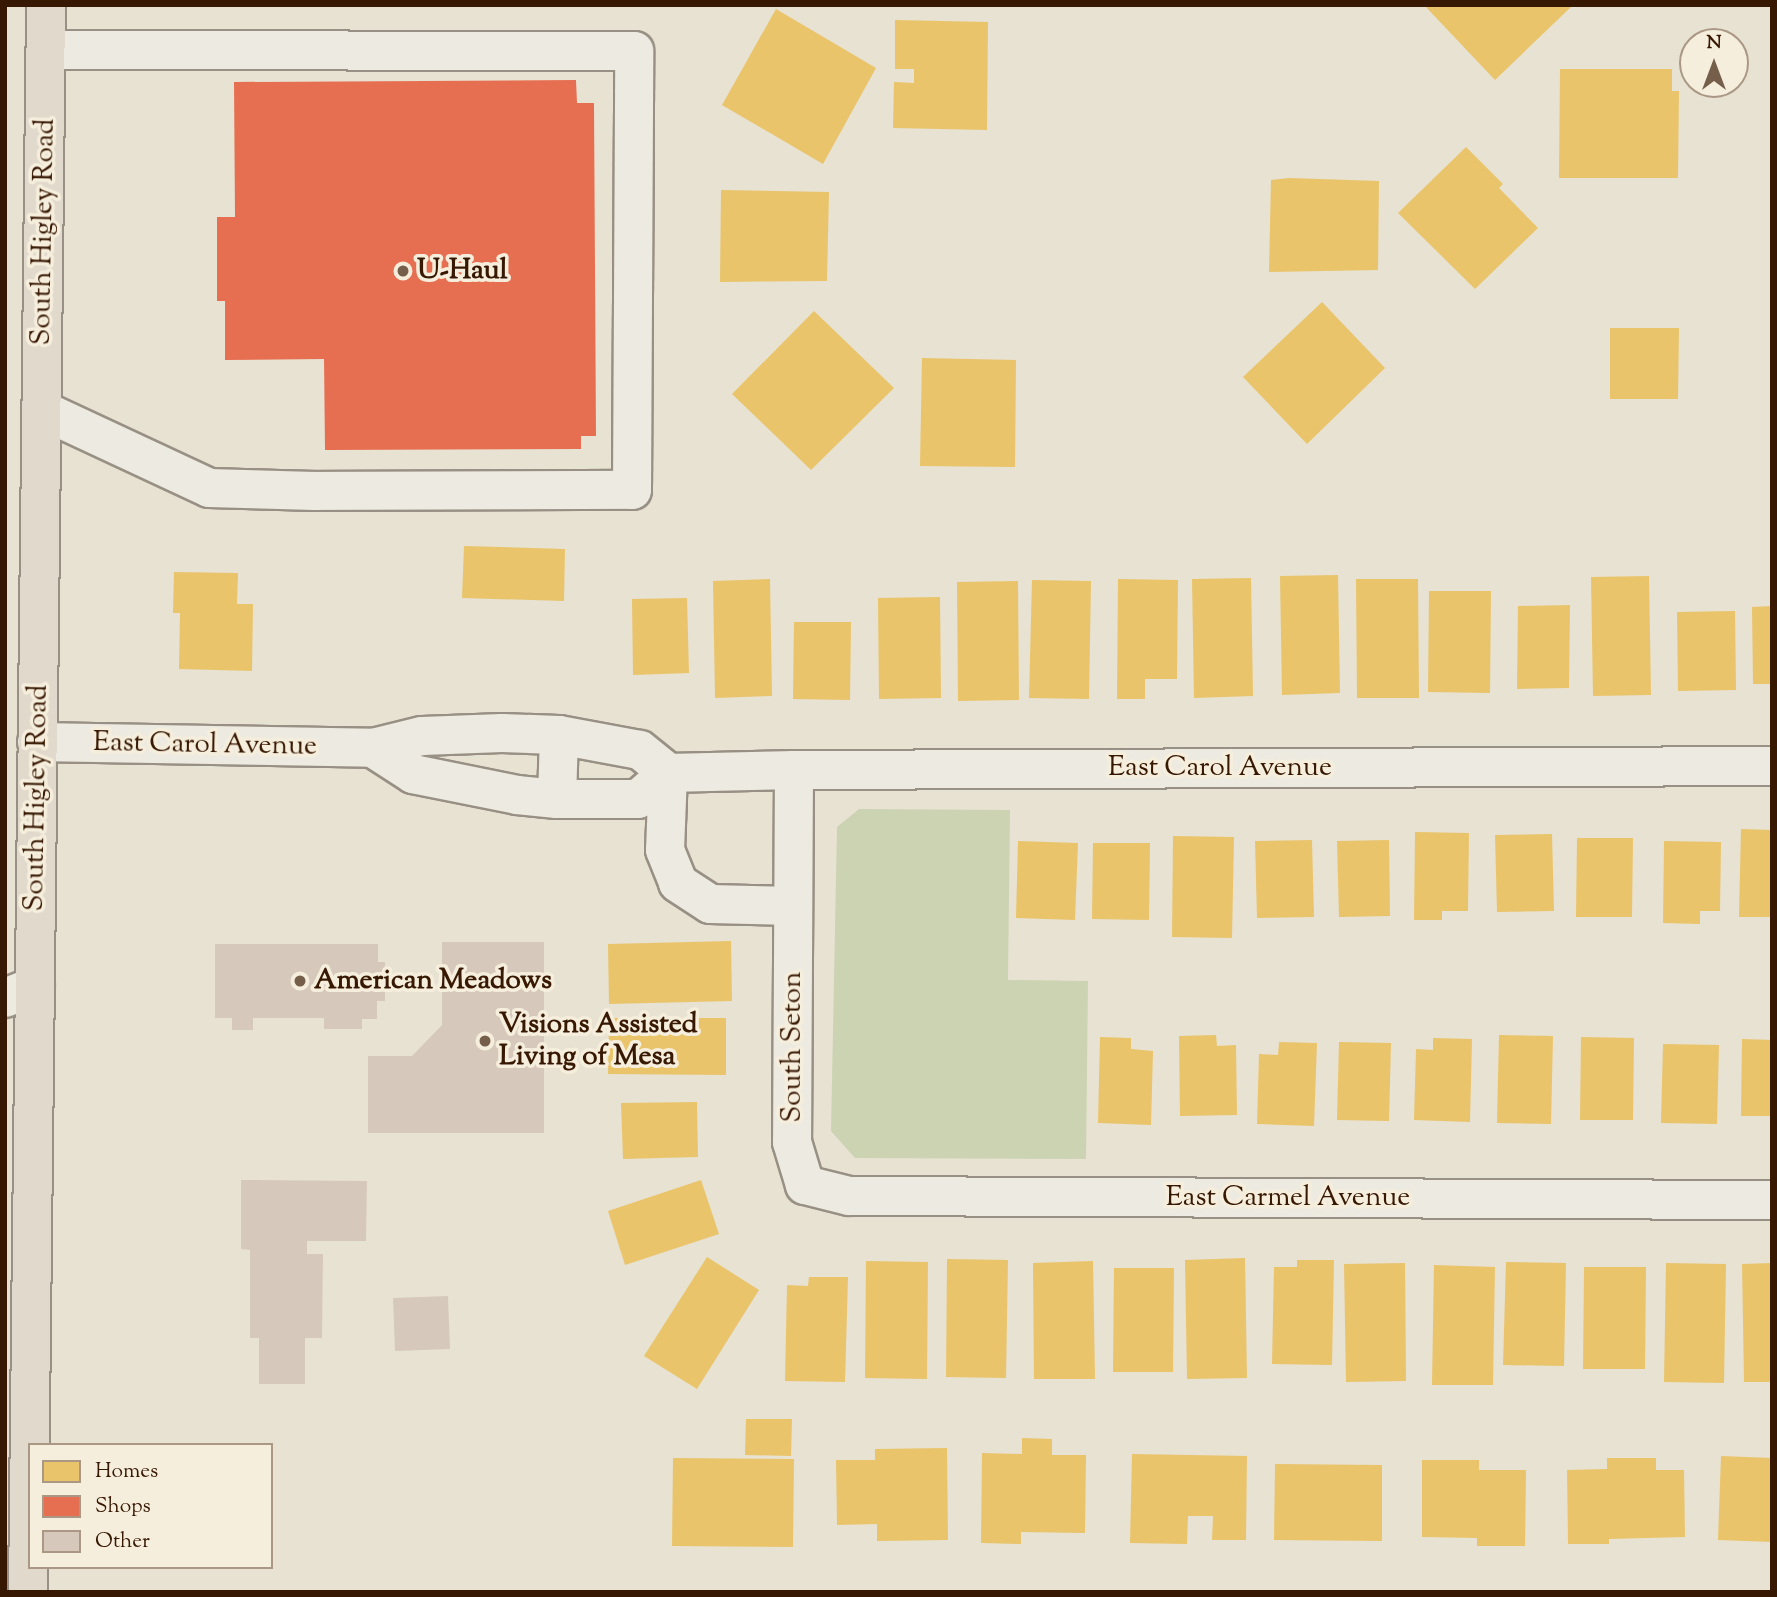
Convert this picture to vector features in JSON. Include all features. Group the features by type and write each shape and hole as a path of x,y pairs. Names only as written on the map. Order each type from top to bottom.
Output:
{"main road":[{"name":"South Higley Road","path":"28,1592 15,987 37,742 46,5"}],"street":[{"path":"42,410 209,488 315,491 632,490 634,51 46,50"},
{"name":"East Carol Avenue","path":"37,742 373,748 422,736 502,733 559,735 640,750 668,773 794,770 1772,766"},
{"path":"557,799 559,735"},
{"path":"373,748 413,775 517,795 557,799 638,799 668,773"},
{"name":"South Seton","path":"794,770 792,1142 805,1185"},
{"path":"668,773 665,850 678,883 710,904 793,906"},
{"name":"East Carmel Avenue","path":"805,1185 849,1196 1772,1200"}],"green space":[{"path":"859,809 1010,810 1008,980 1088,981 1086,1159 855,1158 831,1131 837,827"}],"building: Homes":[{"path":"1424,5 1573,5 1495,80"},
{"path":"776,9 876,68 823,164 722,105"},
{"path":"895,20 988,22 987,130 893,128 894,82 914,83 914,69 895,69"},
{"path":"1560,69 1672,69 1672,91 1679,91 1678,178 1559,178"},
{"path":"1466,147 1503,184 1499,188 1538,228 1475,289 1398,213"},
{"path":"1289,178 1379,181 1378,270 1269,272 1271,180"},
{"path":"721,190 829,192 827,281 720,282"},
{"path":"1322,302 1385,368 1307,444 1243,377"},
{"path":"814,311 894,388 811,470 732,394"},
{"path":"1610,328 1679,328 1678,399 1610,399"},
{"path":"922,358 1016,360 1015,467 920,466"},
{"path":"464,546 565,549 564,601 462,598"},
{"path":"174,572 238,573 237,604 253,604 252,671 179,669 180,613 173,613"},
{"path":"1338,575 1340,693 1282,695 1280,576"},
{"path":"1649,576 1651,695 1593,696 1591,577"},
{"path":"1251,578 1253,696 1194,698 1192,579"},
{"path":"770,579 772,696 715,698 713,581"},
{"path":"1118,579 1178,580 1177,679 1145,679 1145,699 1117,699"},
{"path":"1356,579 1418,579 1419,698 1357,698"},
{"path":"1032,580 1091,581 1089,699 1029,698"},
{"path":"1018,581 1019,700 958,701 957,582"},
{"path":"1429,591 1491,591 1490,693 1428,692"},
{"path":"940,597 941,698 879,699 878,598"},
{"path":"687,598 689,673 633,675 632,599"},
{"path":"1570,605 1569,688 1517,689 1518,606"},
{"path":"1772,606 1772,684 1753,684 1752,607"},
{"path":"1735,611 1736,690 1678,691 1677,612"},
{"path":"794,622 851,622 850,700 793,699"},
{"path":"1741,829 1772,830 1772,917 1739,917"},
{"path":"1415,832 1469,833 1468,911 1442,911 1442,920 1414,920"},
{"path":"1552,834 1554,911 1497,912 1495,835"},
{"path":"1173,836 1234,837 1232,938 1172,937"},
{"path":"1577,838 1633,838 1632,917 1576,917"},
{"path":"1312,840 1314,917 1257,918 1255,841"},
{"path":"1389,840 1390,916 1339,917 1337,841"},
{"path":"1018,841 1078,843 1075,920 1016,918"},
{"path":"1664,841 1721,842 1720,911 1700,911 1700,924 1663,923"},
{"path":"1093,843 1150,843 1149,920 1092,919"},
{"path":"731,941 732,1001 609,1004 608,944"},
{"path":"609,1018 726,1018 726,1075 608,1074"},
{"path":"1216,1035 1217,1046 1236,1045 1237,1115 1180,1116 1179,1036"},
{"path":"1499,1035 1553,1036 1551,1124 1497,1123"},
{"path":"1100,1037 1131,1038 1131,1049 1153,1051 1151,1125 1098,1123"},
{"path":"1581,1037 1634,1038 1633,1120 1580,1120"},
{"path":"1433,1038 1472,1039 1470,1122 1414,1120 1416,1049 1433,1050"},
{"path":"1742,1039 1772,1040 1772,1116 1741,1116"},
{"path":"1279,1042 1317,1043 1314,1126 1257,1124 1259,1054 1278,1055"},
{"path":"1339,1042 1391,1043 1389,1121 1337,1120"},
{"path":"1663,1044 1719,1045 1717,1124 1661,1123"},
{"path":"697,1102 698,1157 623,1159 621,1103"},
{"path":"701,1180 719,1234 625,1265 608,1211"},
{"path":"707,1257 759,1290 697,1389 644,1356"},
{"path":"1245,1258 1247,1378 1187,1379 1185,1260"},
{"path":"947,1259 1008,1260 1006,1378 946,1377"},
{"path":"1297,1260 1334,1260 1332,1365 1272,1364 1274,1267 1297,1267"},
{"path":"866,1261 928,1262 927,1379 865,1378"},
{"path":"1093,1261 1095,1379 1034,1379 1033,1263"},
{"path":"1506,1262 1566,1263 1564,1366 1503,1365"},
{"path":"1405,1263 1406,1381 1346,1382 1344,1264"},
{"path":"1666,1263 1726,1264 1724,1383 1664,1382"},
{"path":"1772,1263 1772,1382 1744,1382 1742,1264"},
{"path":"1434,1265 1495,1267 1493,1385 1432,1385"},
{"path":"1584,1267 1646,1267 1645,1369 1583,1369"},
{"path":"1114,1268 1174,1268 1173,1372 1113,1372"},
{"path":"809,1277 848,1277 845,1382 785,1381 787,1285 808,1286"},
{"path":"746,1419 792,1419 791,1456 745,1455"},
{"path":"1022,1438 1052,1439 1052,1455 1086,1455 1085,1533 1021,1532 1021,1544 981,1543 982,1453 1022,1454"},
{"path":"947,1448 948,1540 877,1541 877,1524 837,1525 836,1460 875,1460 875,1449"},
{"path":"1132,1454 1247,1456 1246,1540 1212,1540 1213,1516 1188,1516 1187,1544 1130,1543"},
{"path":"1721,1456 1772,1458 1772,1542 1718,1540"},
{"path":"673,1458 794,1459 793,1547 672,1546"},
{"path":"1607,1458 1656,1458 1656,1470 1684,1470 1685,1537 1609,1539 1609,1544 1568,1544 1567,1470 1607,1469"},
{"path":"1422,1460 1479,1460 1479,1470 1526,1470 1525,1546 1477,1546 1477,1538 1422,1537"},
{"path":"1275,1464 1382,1465 1382,1541 1274,1540"}],"building: Shops":[{"path":"576,80 577,103 594,103 596,436 581,436 581,449 325,450 324,359 225,360 225,301 217,301 217,217 235,217 234,82"}],"building: Other":[{"name":"Visions Assisted Living of Mesa","path":"442,942 544,942 544,1133 368,1133 368,1056 412,1056 442,1025"},
{"name":"American Meadows","path":"215,944 378,944 378,962 385,962 385,1001 377,1001 377,1019 362,1019 362,1029 324,1029 324,1018 253,1018 253,1030 232,1030 232,1018 215,1018"},
{"path":"241,1180 367,1181 366,1241 307,1241 307,1254 323,1254 322,1338 305,1338 305,1384 259,1384 259,1338 250,1338 250,1250 241,1249"},
{"path":"448,1296 450,1349 395,1351 393,1298"}],"place":[{"name":"U-Haul","path":"403,271"},
{"name":"American Meadows","path":"300,981"},
{"name":"Visions Assisted Living of Mesa","path":"485,1041"}]}
